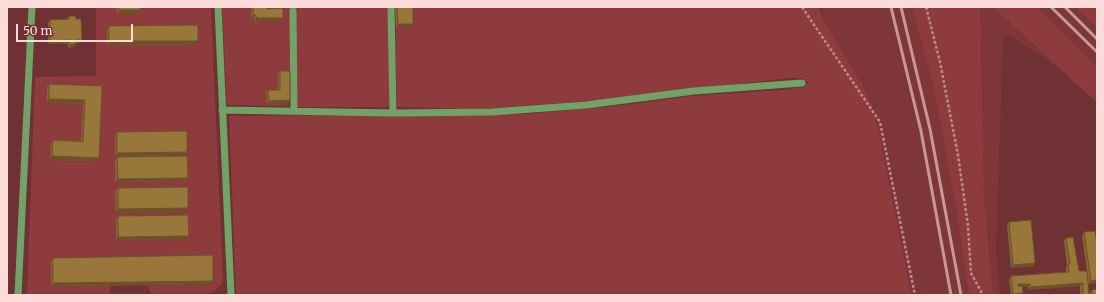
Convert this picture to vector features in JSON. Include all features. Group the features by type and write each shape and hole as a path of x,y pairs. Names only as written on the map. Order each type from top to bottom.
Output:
{"street":[{"path":"18,295 32,7"},
{"path":"218,7 231,295"},
{"path":"391,7 393,113"},
{"path":"293,11 294,111"},
{"path":"222,110 393,113 532,109 586,105 738,87 802,83"}],"path":[{"path":"802,7 880,122 915,295"},
{"path":"926,7 940,62 958,155 968,226 971,273 983,295"}],"shaded area":[{"path":"96,7 116,7 117,13 138,13 138,7 211,7 223,279 222,284 213,292 206,294 155,295 150,292 148,285 111,286 109,295 27,295 35,77 96,76"},
{"path":"222,7 292,7 291,72 278,93 266,93 267,104 288,104 288,106 227,105"},
{"path":"295,7 389,7 389,107 296,107"},
{"path":"395,7 819,7 826,25 872,105 873,116 878,128 911,295 236,295 229,116 526,114 608,107 693,96 782,90 804,87 808,82 803,78 789,78 612,99 481,109 397,107"},
{"path":"821,7 1097,7 1097,103 1053,64 1011,36 1003,36 996,253 1000,295 905,295 837,67"},
{"path":"912,7 980,7 984,199 993,295 969,295 957,212 934,87"},
{"path":"993,7 1037,7 1097,67 1097,102"},
{"path":"1075,7 1097,7 1097,28"}],"building":[{"path":"119,7 140,7 140,10 119,10"},
{"path":"253,7 267,7 267,9 283,8 283,18 257,18 256,15 253,15"},
{"path":"397,7 413,7 413,24 398,24"},
{"path":"69,16 75,16 76,19 81,19 82,40 76,40 76,44 70,44 70,40 50,41 50,20 70,19"},
{"path":"198,25 198,41 109,41 109,26"},
{"path":"280,71 290,71 290,100 269,101 268,90 280,90"},
{"path":"49,84 102,86 99,158 52,156 53,140 83,142 85,100 49,99"},
{"path":"187,131 187,152 117,153 117,132"},
{"path":"187,156 188,178 118,179 117,157"},
{"path":"188,187 188,208 118,209 118,188"},
{"path":"188,215 189,236 118,237 118,216"},
{"path":"1031,220 1035,263 1013,265 1009,222"},
{"path":"1095,231 1097,243 1097,280 1091,281 1084,232"},
{"path":"1073,237 1079,271 1087,271 1089,295 1083,295 1083,283 1030,287 1030,284 1018,284 1018,286 1022,286 1023,293 1013,294 1011,276 1069,272 1068,264 1070,264 1066,238"},
{"path":"213,255 213,281 53,283 53,258"},
{"path":"1097,289 1097,295 1093,295 1092,290"}],"railway":[{"path":"891,7 921,131 951,295"},
{"path":"901,7 930,129 961,295"},
{"path":"1051,7 1097,52"},
{"path":"1065,7 1097,39"}]}
